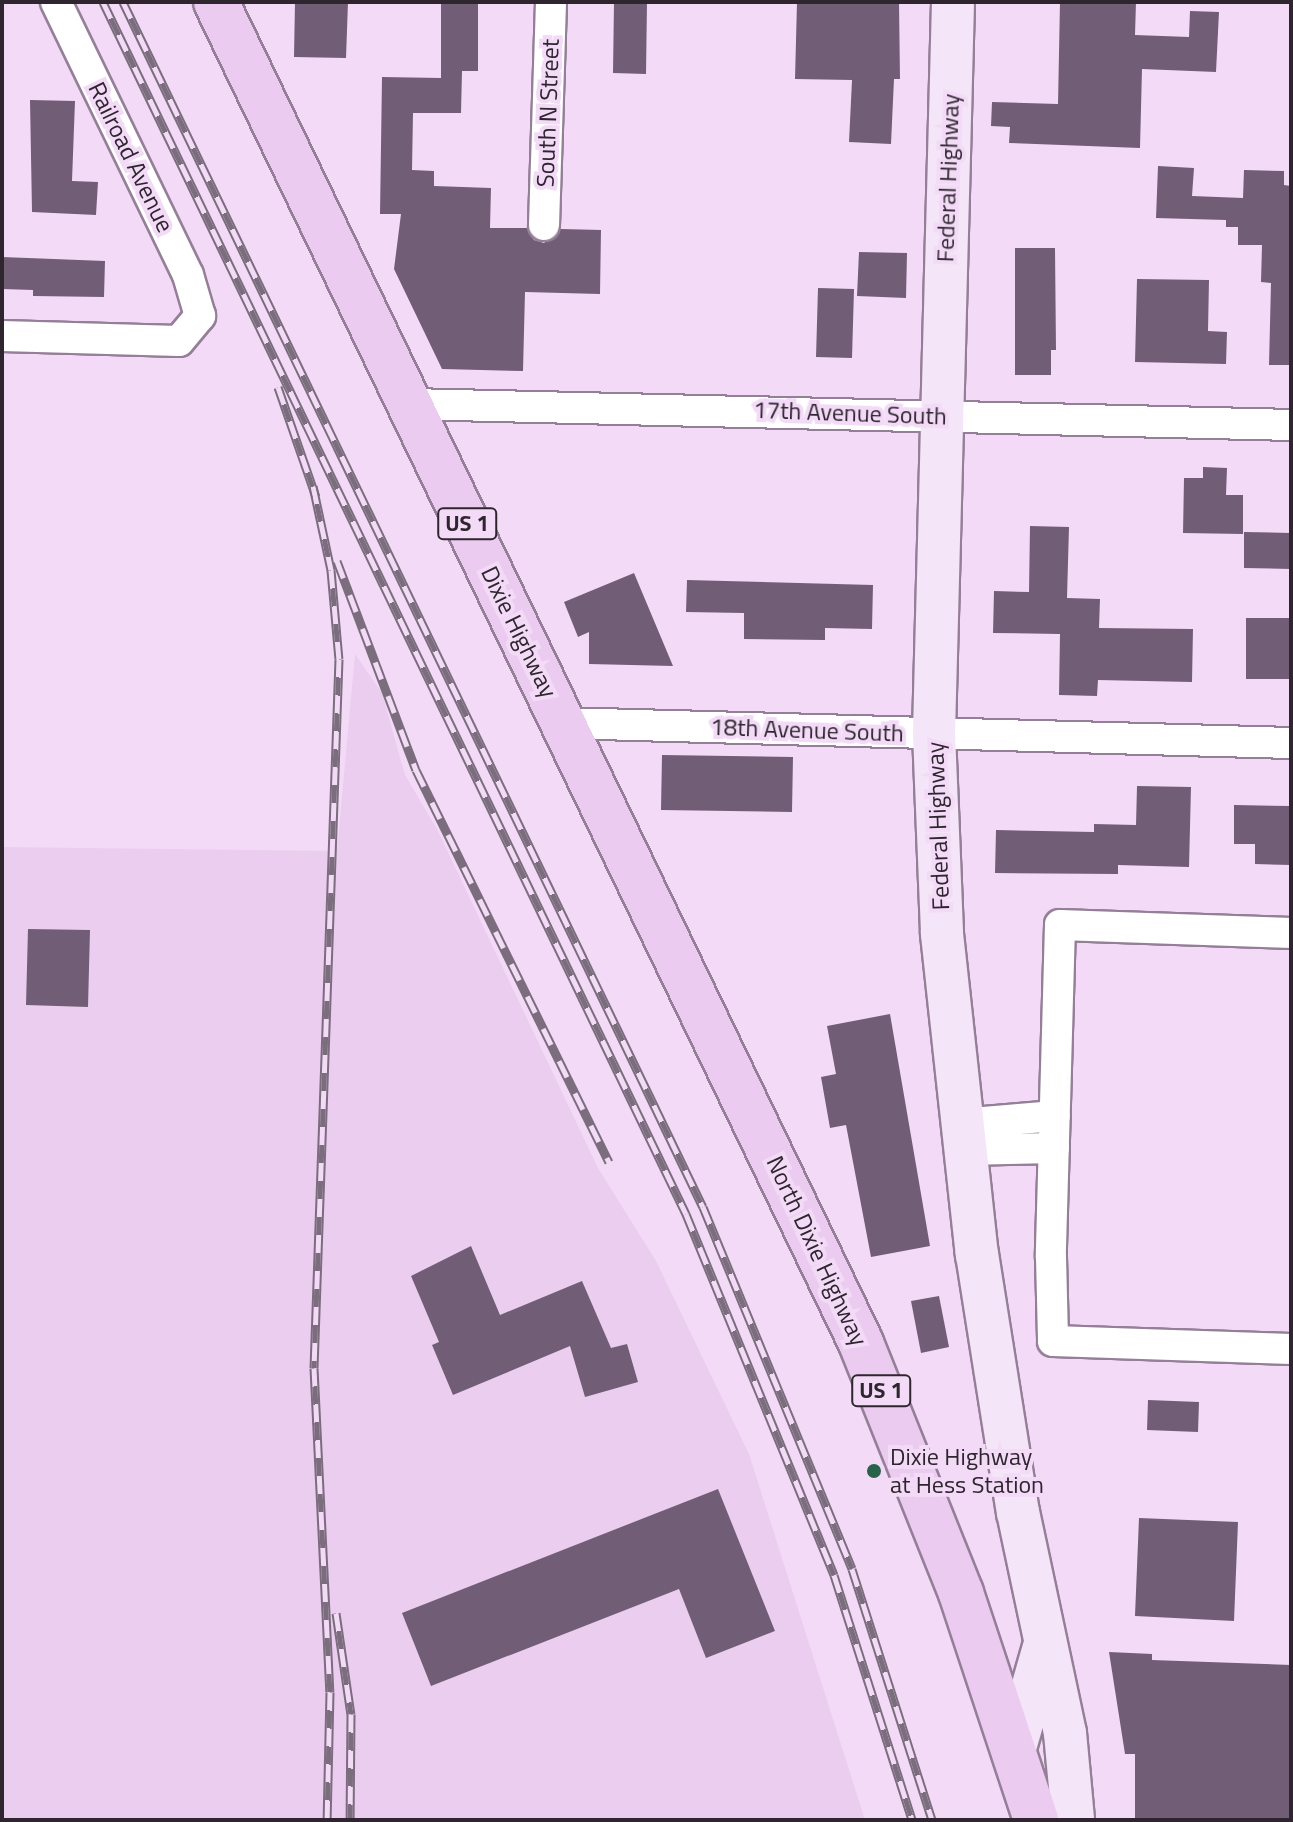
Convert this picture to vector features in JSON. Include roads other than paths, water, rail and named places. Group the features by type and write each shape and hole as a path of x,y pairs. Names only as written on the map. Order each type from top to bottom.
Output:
{"main road":[{"name":"Dixie Highway","path":"216,2 719,1046"},
{"name":"Federal Highway","path":"953,2 934,733 942,934 962,1137 1016,1497 1065,1733 1073,1820"},
{"name":"North Dixie Highway","path":"719,1046 861,1343 961,1593 1015,1748 1036,1820"},
{"name":"Federal Highway","path":"1015,1748 1046,1642"}],"street":[{"name":"Railroad Avenue","path":"2,336 179,341 200,316 188,275 56,2"},
{"name":"South N Street","path":"544,225 551,2"},
{"name":"17th Avenue South","path":"409,404 1291,425"},
{"name":"18th Avenue South","path":"562,723 1291,743"},
{"path":"1291,933 1060,925 1053,1341 1291,1349"},
{"path":"962,1137 1055,1116"},
{"path":"962,1137 1054,1148"}],"railway":[{"path":"103,2 686,1214 834,1575 912,1820"},
{"path":"123,2 703,1207 852,1569 932,1820"},
{"path":"278,387 316,497"},
{"path":"313,486 331,570 339,659 314,1368 330,1692 327,1820"},
{"path":"337,561 416,770 609,1162"},
{"path":"336,1613 351,1714 350,1820"}],"place":[{"name":"Dixie Highway at Hess Station","path":"874,1471"}]}
